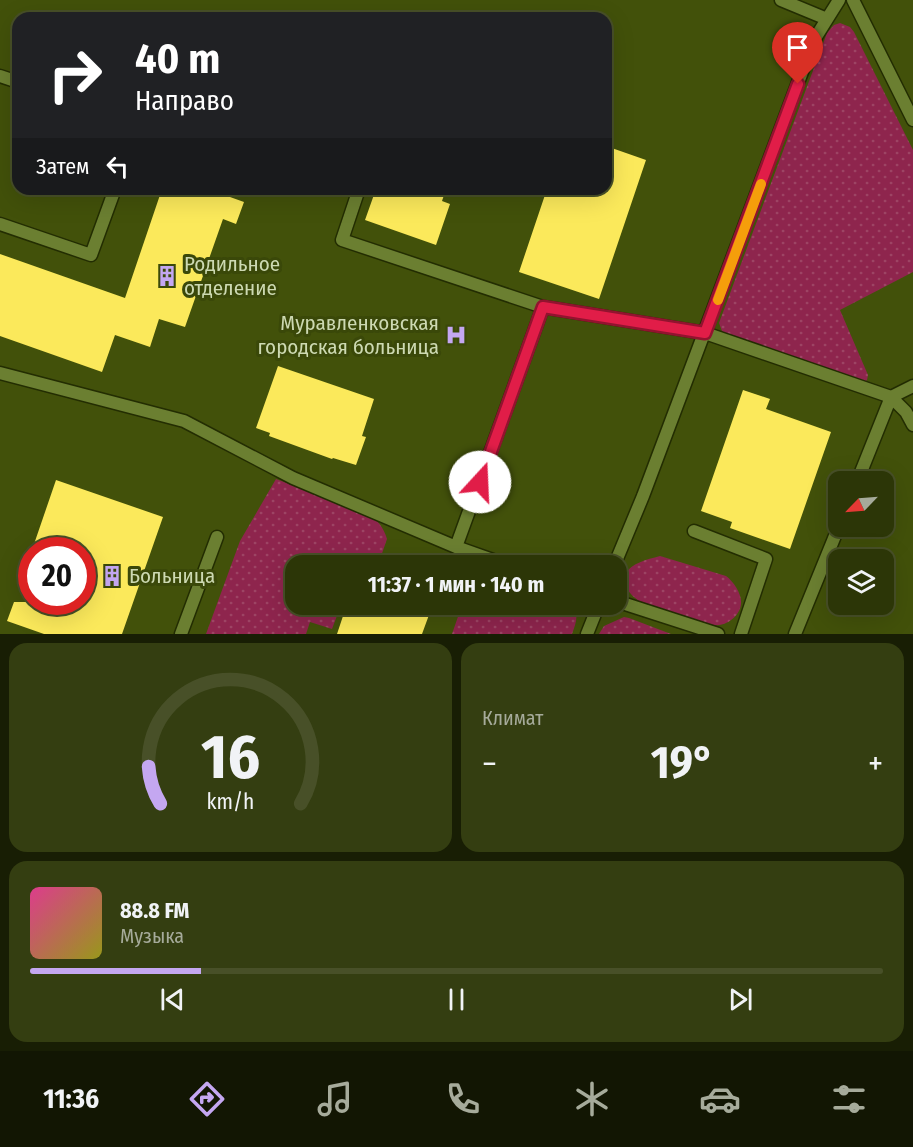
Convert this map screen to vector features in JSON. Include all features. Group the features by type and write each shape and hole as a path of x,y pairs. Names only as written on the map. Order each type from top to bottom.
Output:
{"lane":[{"path":"781,0 827,19"},
{"path":"619,555 814,40 839,0"},
{"path":"853,0 913,120"},
{"path":"0,224 91,255 113,195"},
{"path":"357,195 342,240 543,307 705,333 891,397 906,412 913,425"},
{"path":"456,548 543,307"},
{"path":"0,373 184,422 293,478 477,555"},
{"path":"861,471 891,397 913,386"},
{"path":"694,531 766,559 741,634"},
{"path":"182,634 218,537"},
{"path":"795,634 834,537"},
{"path":"627,605 718,634"},
{"path":"587,634 594,615"}],"shaded area":[{"name":"Муравленковская городская больница","path":"0,0 913,0 913,634 0,634"},
{"path":"840,23 850,27 854,32 913,150 913,272 840,310 868,375 864,383 728,337 722,331 719,323 827,33 834,25"},
{"path":"276,479 367,513 382,528 387,539 381,555 285,555 285,615 337,615 332,629 310,622 306,634 206,634 240,541"},
{"path":"660,556 726,576 739,592 740,608 727,623 712,625 639,601 627,588 627,572 645,560"},
{"path":"459,615 576,615 572,634 452,634"},
{"path":"624,617 671,634 599,634 604,626"}],"building":[{"path":"612,148 646,160 599,299 519,272 545,195 612,195"},
{"name":"Родильное отделение","path":"160,195 231,195 230,197 244,202 236,224 223,219 185,327 159,319 150,347 115,335 102,372 0,336 0,254 125,298"},
{"path":"374,195 444,195 442,201 450,204 436,245 365,220"},
{"path":"278,366 374,399 362,436 366,437 356,465 332,459 269,436 270,433 256,428"},
{"path":"743,390 770,399 766,409 831,432 790,549 730,528 732,522 701,511"},
{"name":"Больница","path":"56,480 163,517 122,634 44,634 7,621 14,602 18,602 18,615 96,615 96,537 36,537"},
{"path":"343,615 429,615 422,634 337,634"}],"slow traffic":[{"path":"718,300 761,184"}],"place":[{"name":"Родильное отделение","path":"167,276"},
{"name":"Муравленковская городская больница","path":"456,335"},
{"name":"Больница","path":"112,576"}],"route":[{"path":"480,482 543,307 705,333 798,84"}]}
